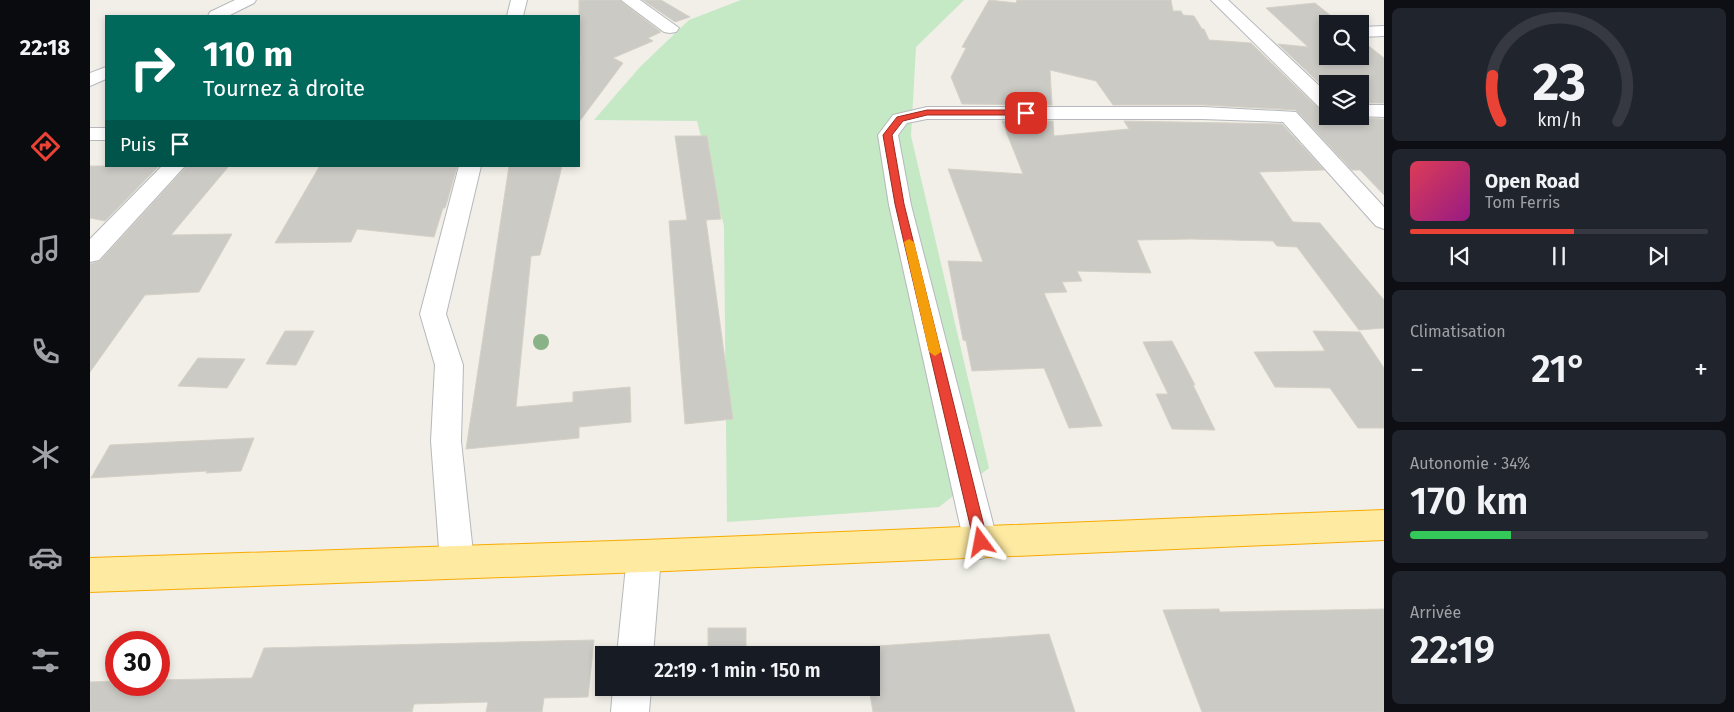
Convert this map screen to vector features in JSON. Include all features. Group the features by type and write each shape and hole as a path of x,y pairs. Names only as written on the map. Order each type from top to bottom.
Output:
{"highway":[{"path":"90,575 644,556 1384,525"}],"street":[{"path":"218,15 248,0"},
{"path":"515,15 520,0"},
{"path":"630,0 670,28"},
{"path":"1219,0 1319,96"},
{"path":"1369,32 1384,31"},
{"path":"90,80 105,72"},
{"path":"1369,111 1384,111"},
{"path":"981,542 900,204 888,135 900,119 927,113 1184,113 1289,116 1319,113"},
{"path":"1289,116 1384,222"},
{"path":"90,134 105,134"},
{"path":"90,254 173,167"},
{"path":"457,562 446,441 449,365 434,314 470,167"},
{"path":"636,646 644,556"},
{"path":"630,712 631,696"}],"green space":[{"path":"741,0 964,0 916,47 911,136 989,468 939,507 727,522 724,226 697,121 594,120 640,67 689,20"}],"building":[{"path":"579,0 619,0 661,32 648,38 653,41 613,58 623,63 580,121 581,58"},
{"path":"643,0 661,0 690,17 675,22"},
{"path":"989,0 1016,3 1017,0 1171,0 1173,11 1181,11 1183,15 1194,16 1202,29 1204,29 1209,40 1251,43 1319,109 1319,125 1369,125 1369,118 1384,119 1384,195 1360,170 1352,170 1296,110 1203,105 1113,105 1096,81 1050,70 1052,105 962,104 951,77 966,48 962,47"},
{"path":"1315,3 1330,15 1319,15 1319,65 1369,65 1369,46 1384,58 1384,103 1369,103 1369,75 1319,75 1319,83 1278,44 1308,47 1266,8"},
{"path":"1002,121 1053,121 1054,136 1129,129 1124,121 1282,124 1324,170 1259,172 1293,222 1320,223 1384,300 1384,328 1359,330 1297,247 1277,246 1273,241 1137,240 1151,273 1077,271 1082,281 1062,282 1067,292 1044,293 1102,426 1069,428 1044,368 972,371 966,341 963,340 948,261 983,262 948,169 1023,174"},
{"path":"675,136 707,136 721,219 706,220 733,419 685,424 669,221 687,220"},
{"path":"90,166 158,167 105,221 90,218"},
{"path":"186,167 228,167 171,235 232,234 199,292 145,295 90,372 90,264 100,261"},
{"path":"319,167 457,167 434,237 357,229 351,242 275,243"},
{"path":"509,167 562,167 540,255 531,256 516,407 573,402 573,392 630,387 631,422 579,427 579,438 466,449"},
{"path":"285,331 314,331 296,365 266,364"},
{"path":"1313,331 1360,332 1384,368 1384,428 1358,428 1330,388 1275,387 1254,352 1325,351"},
{"path":"1172,341 1195,385 1193,385 1215,430 1172,429 1156,394 1168,394 1143,342"},
{"path":"198,358 245,359 227,388 178,386"},
{"path":"254,438 241,471 206,473 207,471 91,478 110,445"},
{"path":"1219,609 1220,612 1384,609 1384,712 1202,712 1163,610"},
{"path":"708,628 746,628 746,646 708,646"},
{"path":"1049,634 1075,712 873,712 870,696 880,696 880,646 877,646"},
{"path":"594,640 588,697 544,698 542,712 486,712 488,702 414,704 412,712 90,712 90,682 105,681 105,696 170,696 170,680 252,678 264,648"}],"slow traffic":[{"path":"909,242 935,352"}],"route":[{"path":"981,542 900,204 888,135 900,119 927,113 1026,113"}]}
